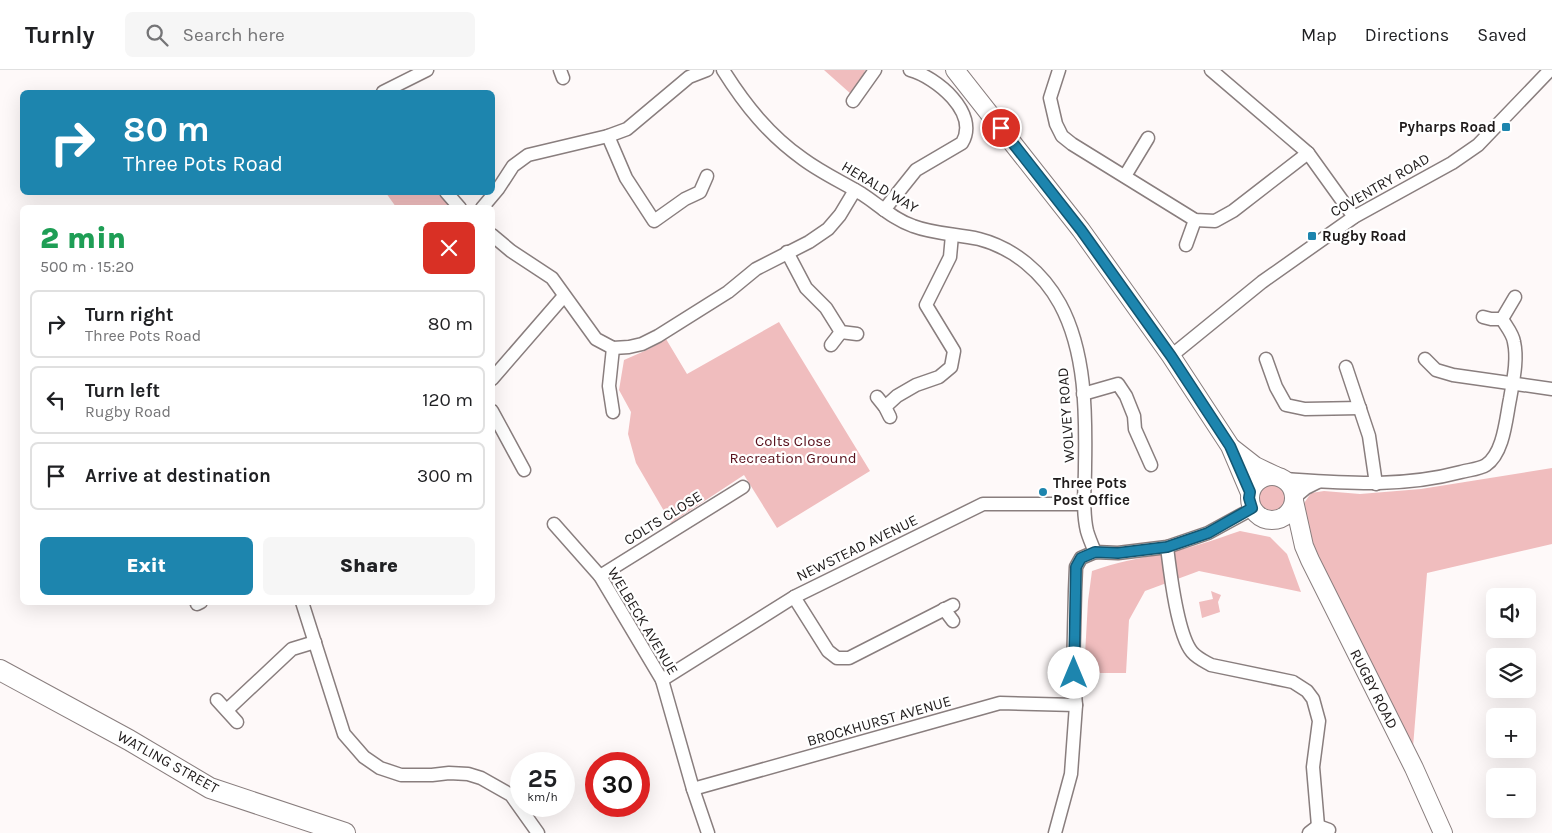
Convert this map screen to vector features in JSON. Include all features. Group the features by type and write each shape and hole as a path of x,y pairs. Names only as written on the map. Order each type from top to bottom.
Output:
{"highway":[{"name":"WATLING STREET","path":"0,670 130,740 210,788 345,833"}],"main road":[{"path":"955,70 1081,230 1171,356 1230,446 1258,516 1274,520 1287,514 1292,508 1294,500 1291,488 1280,478 1255,466 1230,446"},
{"path":"1251,500 1254,485 1260,479 1268,476 1280,478"},
{"name":"RUGBY ROAD","path":"1294,500 1304,546 1358,659 1414,768 1443,833"},
{"name":"RUGBY ROAD","path":"1267,519 1288,530 1304,546"}],"street":[{"path":"387,90 427,70"},
{"path":"495,193 513,166 528,156 608,136 626,129 690,77 707,70"},
{"name":"HERALD WAY","path":"723,70 745,104 771,134 803,160 856,190 884,210 913,226 980,240 1000,246 1018,257 1044,280 1060,304 1074,340"},
{"path":"853,101 875,70"},
{"path":"884,210 916,170 962,143 966,136 967,130 963,116 953,98 939,84 922,73 910,70"},
{"path":"1060,70 1050,98 1056,124 1062,136 1195,220 1215,221 1233,211 1308,153"},
{"path":"1211,70 1308,153 1354,217"},
{"name":"COVENTRY ROAD","path":"1171,356 1262,282 1354,217 1452,163 1478,145 1550,70"},
{"path":"608,136 626,178 654,221 685,199 700,192 707,176"},
{"path":"1125,176 1148,138"},
{"path":"495,238 511,251 552,278 596,338 613,348 629,347 648,342 728,292 756,269 809,242 828,229 840,215 856,190"},
{"path":"449,195 457,205"},
{"path":"485,205 493,195"},
{"path":"1186,245 1195,220"},
{"path":"884,407 909,389 939,377 951,367 954,351 926,304 950,257 952,234"},
{"path":"787,252 806,288 826,308 841,332"},
{"path":"495,376 564,296"},
{"path":"1502,319 1515,297"},
{"path":"1483,317 1502,319"},
{"path":"1280,478 1361,484 1402,483 1443,477 1486,466 1495,455 1502,441 1513,382 1514,342 1502,319"},
{"path":"841,332 857,334"},
{"path":"831,346 841,332"},
{"name":"WOLVEY ROAD","path":"1074,340 1083,394 1085,435 1084,504 1087,530 1095,552"},
{"path":"613,348 609,386 613,412"},
{"path":"1425,359 1436,370 1552,389"},
{"path":"1266,360 1276,387 1286,405 1305,409 1360,408"},
{"path":"1346,367 1369,436 1376,484"},
{"path":"1083,394 1118,384 1126,396 1134,416 1135,428 1151,465"},
{"path":"495,417 524,470"},
{"path":"1294,500 1306,488 1318,482"},
{"name":"COLTS CLOSE","path":"600,576 743,487"},
{"path":"1055,833 1070,774 1076,705 1074,643 1076,567 1081,558 1095,552 1118,553 1167,547 1208,533 1251,500"},
{"name":"NEWSTEAD AVENUE","path":"662,680 794,597 983,504 1084,504"},
{"name":"WELBECK AVENUE","path":"554,524 600,576 662,680 693,789 703,832"},
{"path":"1167,547 1174,598 1185,642 1191,652 1211,664 1293,682 1308,691 1313,699 1319,721 1313,767 1319,829"},
{"path":"794,597 828,652 837,658 849,658 948,607 953,621"},
{"path":"303,605 344,734 364,757 380,768 401,775 449,773 468,774 481,778 512,795 538,833"},
{"path":"227,710 292,648 315,642"},
{"path":"217,700 237,722"},
{"name":"BROCKHURST AVENUE","path":"693,789 1000,704 1076,705"}],"green space":[{"path":"824,70 865,70 863,78 851,94"},
{"path":"387,195 442,195 453,205 395,205"},
{"name":"Colts Close Recreation Ground","path":"779,322 870,471 777,528 744,475 671,523 636,463 628,434 631,412 619,390 624,360 666,339 687,374"},
{"path":"1552,468 1552,544 1427,573 1413,747 1331,590 1305,532 1300,509 1311,493 1324,491 1360,494 1421,489"},
{"path":"1274,480 1286,485 1291,497 1286,509 1274,514 1262,509 1257,497 1262,485"},
{"path":"1240,531 1270,537 1287,554 1301,592 1199,571 1145,591 1129,620 1126,673 1084,673 1088,601 1092,571 1118,563 1191,547"},
{"path":"1211,591 1221,595 1218,602 1220,612 1202,618 1199,602 1213,599"}],"place":[{"name":"Pyharps Road","path":"1506,127"},
{"name":"Rugby Road","path":"1312,236"},
{"name":"Three Pots Post Office","path":"1043,492"}],"route":[{"path":"1001,128 1081,230 1171,356 1230,446 1250,492 1249,498 1252,508 1208,533 1167,547 1118,553 1095,552 1081,558 1076,567 1074,673"}]}
